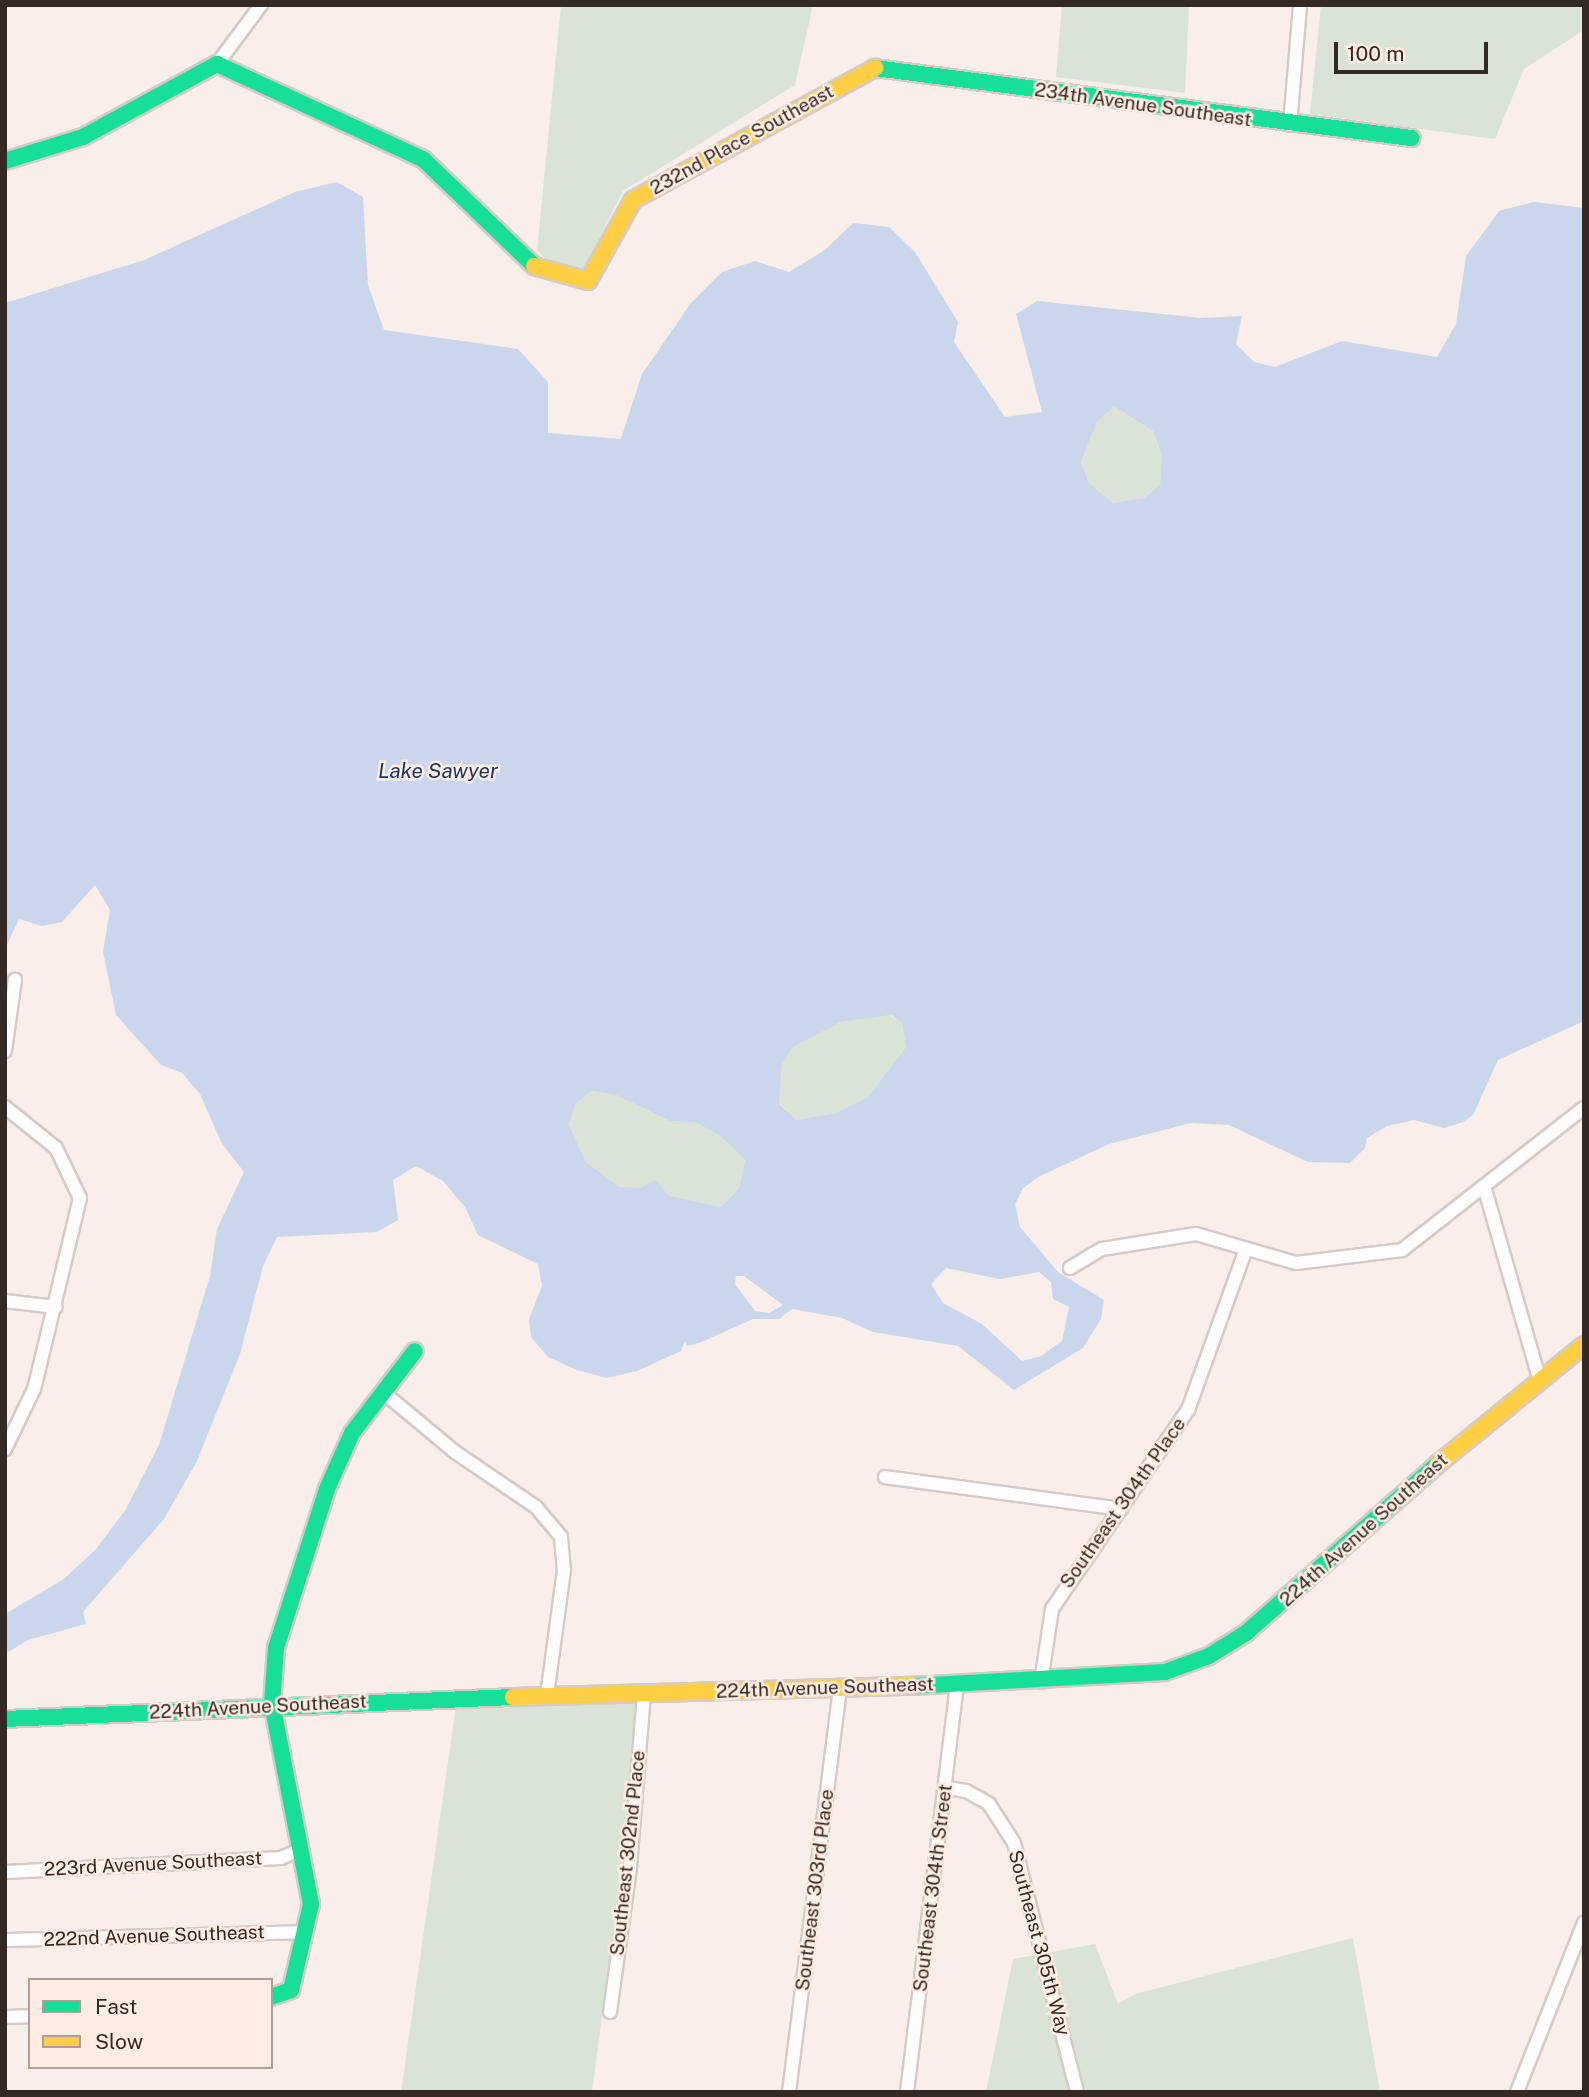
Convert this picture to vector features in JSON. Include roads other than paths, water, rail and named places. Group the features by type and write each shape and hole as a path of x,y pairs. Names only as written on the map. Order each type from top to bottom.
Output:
{"street":[{"path":"5,161 83,137 217,64 261,5"},
{"path":"1290,125 1300,5"},
{"name":"232nd Place Southeast","path":"217,64 423,159 530,265 573,281 588,281 633,200 876,68"},
{"name":"234th Avenue Southeast","path":"876,68 1290,125 1410,138"},
{"path":"5,1051 15,980"},
{"path":"5,1107 56,1148 76,1181 79,1215 56,1307 17,1431 5,1449"},
{"path":"1070,1268 1102,1249 1152,1237 1196,1234 1296,1263 1402,1250 1584,1108"},
{"path":"1484,1186 1539,1378"},
{"name":"Southeast 304th Place","path":"1041,1682 1052,1609 1188,1410 1246,1249"},
{"path":"5,1301 56,1307"},
{"name":"224th Avenue Southeast","path":"5,1719 272,1704 1041,1682 1150,1675 1222,1649 1539,1378 1584,1345"},
{"path":"276,1996 291,1990 302,1932 311,1904 272,1704 288,1602 326,1492 352,1433 415,1350"},
{"path":"383,1392 454,1452 536,1507 561,1537 564,1570 547,1696"},
{"path":"885,1477 1121,1509"},
{"name":"Southeast 304th Street","path":"907,2092 947,1788 957,1684"},
{"name":"Southeast 303rd Place","path":"789,2092 840,1688"},
{"name":"Southeast 302nd Place","path":"610,2012 630,1867 644,1694"},
{"name":"Southeast 305th Way","path":"947,1788 966,1791 989,1804 1014,1843 1077,2092"},
{"name":"223rd Avenue Southeast","path":"5,1872 281,1857 299,1850"},
{"path":"1517,2092 1584,1923"},
{"name":"222nd Avenue Southeast","path":"5,1940 302,1932"},
{"path":"5,2017 28,2016"}],"water":[{"name":"Lake Sawyer","path":"337,182 363,197 368,285 384,330 518,349 548,382 548,433 621,439 642,374 691,303 722,272 755,261 789,272 825,250 853,223 889,227 915,252 958,322 954,342 1005,417 1042,412 1016,314 1037,301 1201,318 1242,316 1236,344 1254,362 1275,367 1342,341 1437,357 1456,324 1466,256 1499,211 1534,202 1584,208 1584,1021 1498,1060 1473,1115 1463,1122 1444,1128 1414,1120 1387,1126 1367,1138 1365,1148 1350,1163 1308,1162 1229,1125 1191,1123 1109,1144 1040,1176 1023,1188 1015,1204 1020,1227 1058,1272 1104,1300 1101,1319 1083,1348 1014,1390 958,1346 873,1332 842,1318 792,1309 779,1319 753,1319 699,1343 687,1346 685,1341 681,1351 637,1371 607,1378 577,1370 548,1357 531,1337 529,1319 542,1286 538,1264 478,1235 465,1207 443,1181 416,1166 393,1180 398,1220 377,1232 277,1237 263,1266 240,1354 197,1461 164,1519 83,1612 86,1624 28,1640 5,1654 5,1614 64,1579 96,1549 126,1509 159,1445 210,1276 217,1229 244,1172 221,1142 200,1094 182,1073 161,1065 116,1015 103,952 110,910 95,885 62,922 42,926 19,919 5,949 5,303 144,260 295,192","holes":["1114,406 1153,431 1162,455 1160,485 1144,498 1113,503 1089,483 1081,462 1097,422","892,1015 902,1024 906,1047 868,1097 835,1113 797,1120 779,1104 782,1065 793,1047 841,1022","591,1091 616,1095 670,1121 697,1123 720,1136 745,1160 739,1188 721,1207 669,1196 655,1180 640,1188 619,1187 586,1162 569,1125 575,1105","946,1268 1000,1279 1039,1272 1051,1282 1053,1299 1069,1307 1062,1341 1041,1356 1022,1361 982,1324 943,1303 931,1284","736,1276 744,1276 783,1305 769,1313 755,1311 735,1284"]}]}
